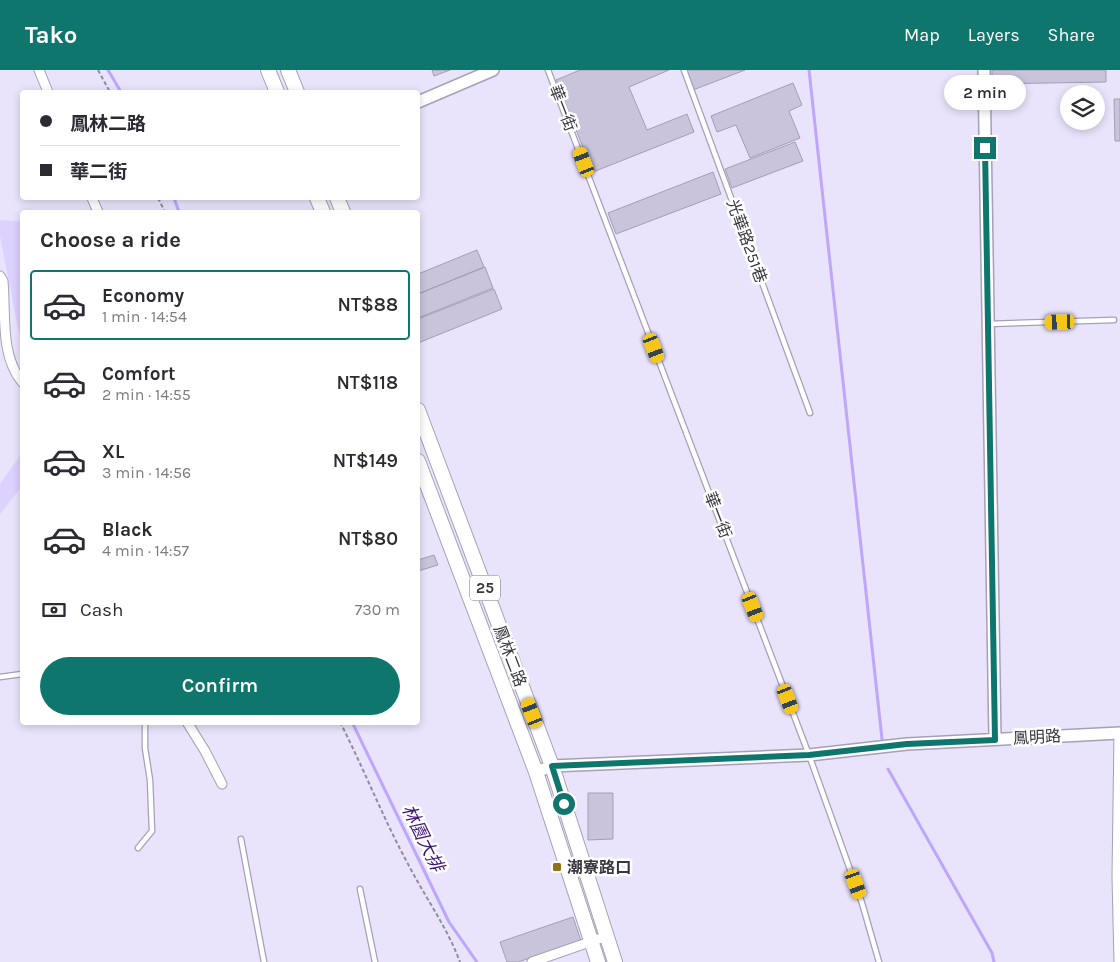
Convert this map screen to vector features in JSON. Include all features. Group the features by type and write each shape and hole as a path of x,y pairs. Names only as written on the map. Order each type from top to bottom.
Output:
{"main road":[{"path":"268,70 275,90"},
{"path":"288,70 296,90"},
{"name":"鳳林二路","path":"420,415 552,766 615,962"},
{"name":"鳳林二路","path":"420,466 536,772 598,962"}],"street":[{"path":"39,70 47,90"},
{"path":"420,101 493,70"},
{"path":"984,70 995,740"},
{"path":"0,276 3,281 8,357 20,379"},
{"path":"189,725 222,784"},
{"path":"1118,962 1117,877 1120,733"},
{"name":"鳳明路","path":"536,772 552,766 809,755 907,744 1120,733"},
{"path":"532,962 607,936"}],"lane":[{"name":"華一街","path":"548,70 809,755 862,903 879,962"},
{"name":"光華路251巷","path":"684,70 810,413"},
{"path":"988,324 1114,320"},
{"path":"0,677 20,674"},
{"path":"138,848 152,831 150,780 145,748 145,725"},
{"path":"241,840 264,962"},
{"path":"360,889 374,962"}],"path":[{"path":"98,70 109,90"},
{"path":"341,725 407,863 454,946 460,962"}],"shaded area":[{"path":"0,220 20,222 20,338 0,236"},
{"path":"20,456 20,489 0,514 0,484"}],"building":[{"path":"432,70 450,70 434,76"},
{"path":"580,70 669,70 629,87 647,130 687,114 694,132 593,172 556,80"},
{"path":"685,70 745,70 693,90"},
{"path":"992,70 1106,70 1106,82 992,84"},
{"path":"793,83 802,105 789,111 800,138 750,158 736,125 717,132 711,116"},
{"path":"1114,99 1120,99 1120,141 1115,141"},
{"path":"795,142 803,161 732,188 725,169"},
{"path":"713,172 721,194 616,234 608,213"},
{"path":"477,250 484,267 420,293 420,273"},
{"path":"485,267 493,288 420,317 420,293"},
{"path":"494,289 502,309 420,342 420,318"},
{"path":"434,555 438,565 420,570 420,559"},
{"path":"588,793 613,793 613,839 588,840"},
{"path":"573,917 581,941 518,962 507,962 500,942"}],"waterway":[{"name":"林園大排","path":"108,70 120,90"},
{"path":"809,70 882,739"},
{"name":"林園大排","path":"175,200 178,210"},
{"name":"林園大排","path":"353,725 449,922 477,962"},
{"path":"888,769 992,953 994,962"}],"place":[{"name":"潮寮路口","path":"557,867"}],"route":[{"path":"564,804 552,766 809,755 907,744 995,740 985,148"}]}
